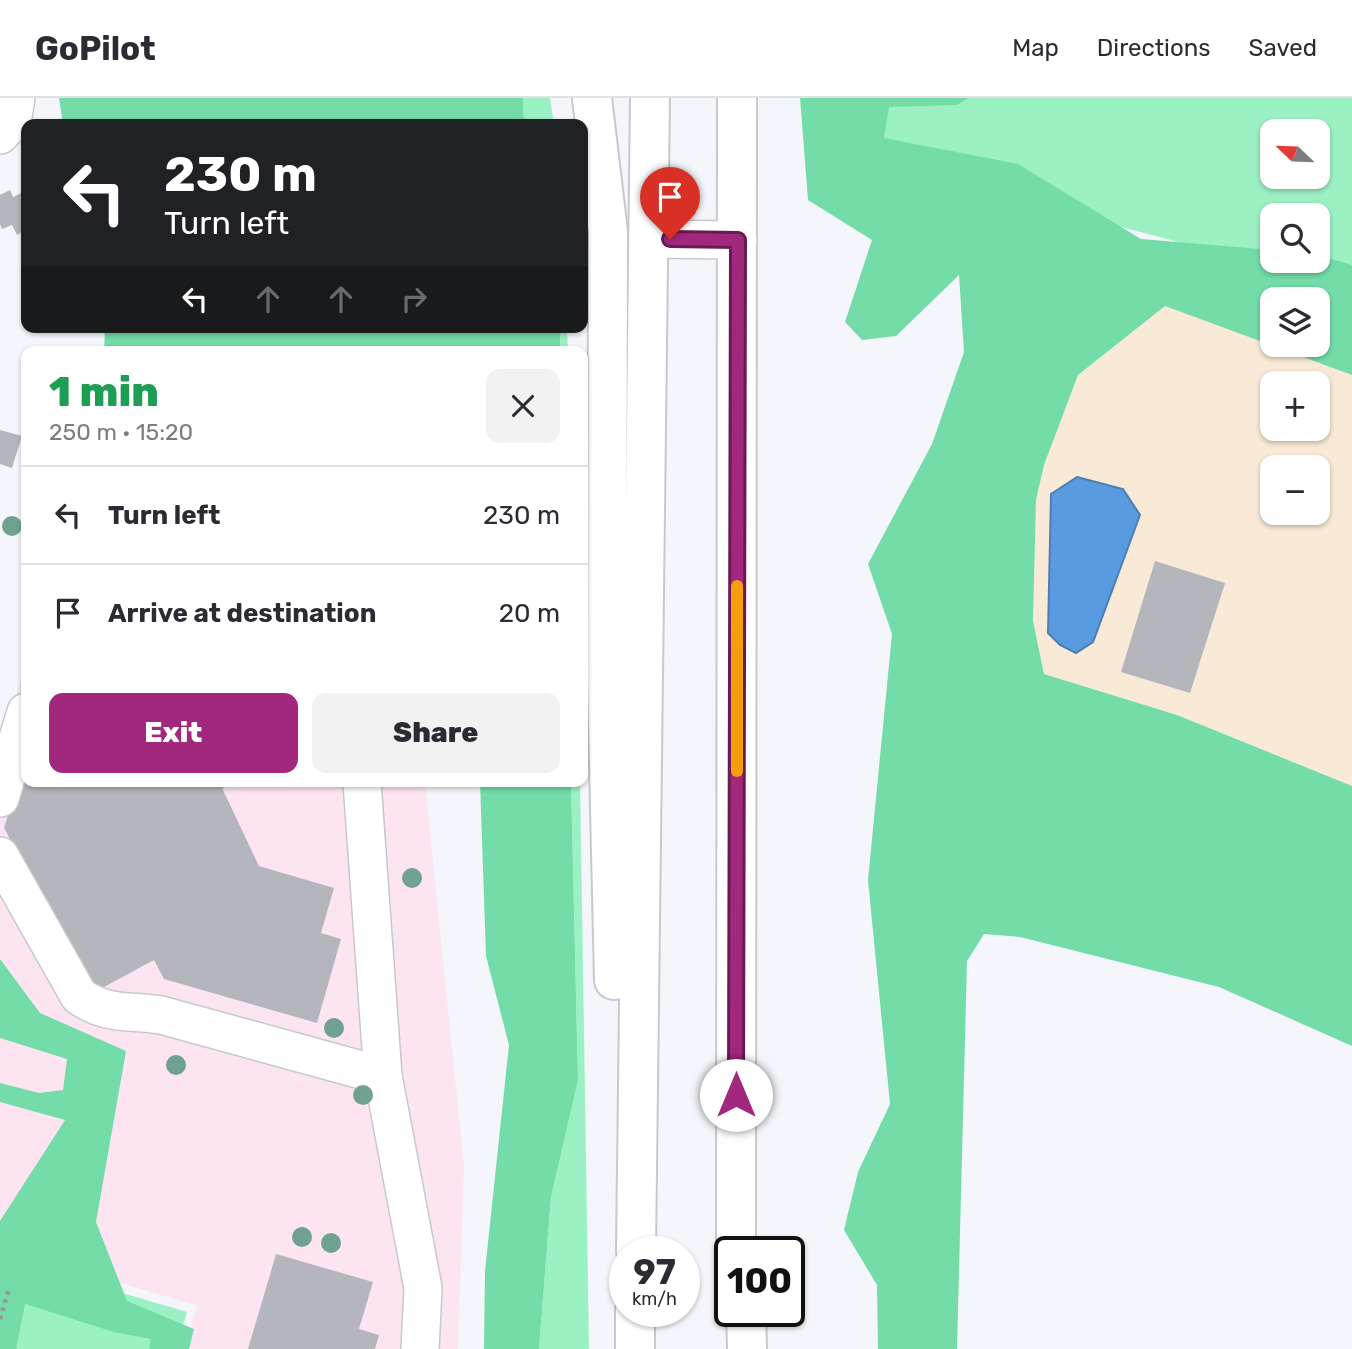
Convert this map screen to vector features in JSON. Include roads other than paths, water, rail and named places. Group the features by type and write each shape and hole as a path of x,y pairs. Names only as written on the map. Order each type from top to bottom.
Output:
{"highway":[{"path":"592,98 608,232 607,679 614,1030 638,1163"},
{"path":"626,98 628,210 648,239"},
{"path":"636,1236 650,98"},
{"path":"736,1236 737,98"},
{"path":"736,1069 743,1236"},
{"path":"635,1327 635,1349"},
{"path":"736,1327 736,1349"},
{"path":"746,1327 747,1349"}],"lane":[{"path":"648,239 738,240"},
{"path":"0,798 21,729"},
{"path":"362,787 383,1076 423,1288 420,1349"},
{"path":"0,856 79,996 89,1003 125,1015 161,1015 383,1076"}],"water":[{"path":"1077,477 1123,489 1140,515 1093,642 1076,653 1060,645 1048,633 1051,494"}]}
